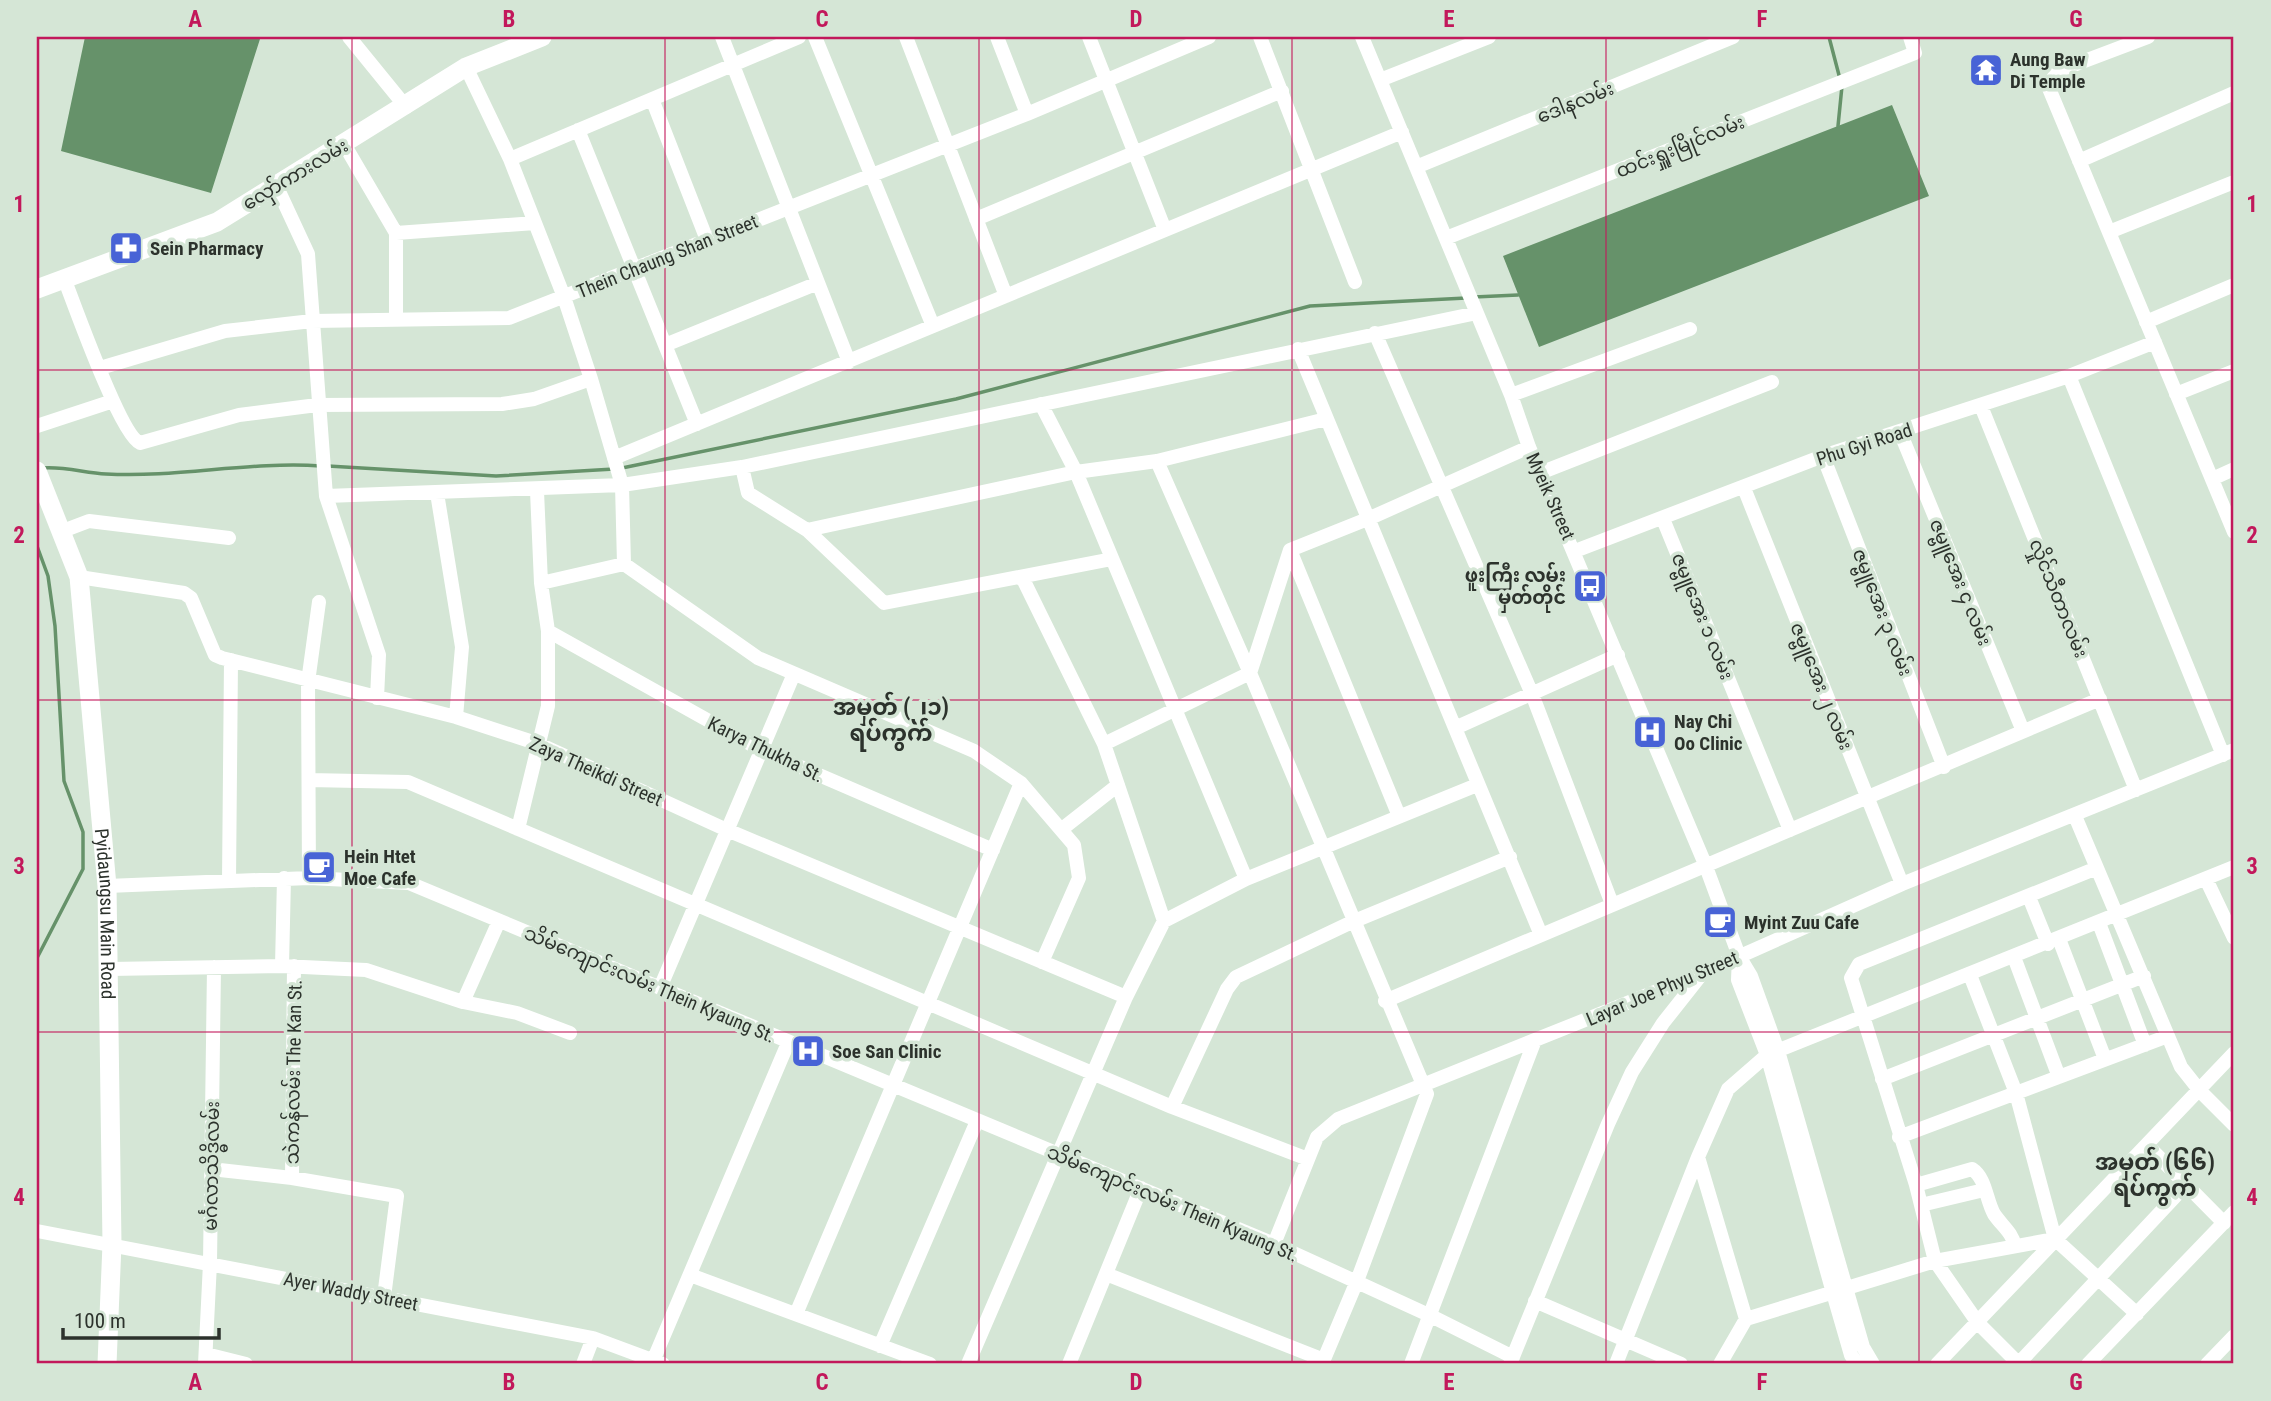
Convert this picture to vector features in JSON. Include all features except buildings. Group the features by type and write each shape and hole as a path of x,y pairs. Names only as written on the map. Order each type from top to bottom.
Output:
{"main road":[{"name":"လှော်ကားလမ်း","path":"37,289 217,222 406,107 466,67 535,38"},
{"name":"Pyidaungsu Main Road","path":"37,471 79,578 107,886 112,1244 107,1364"}],"street":[{"path":"349,37 406,107"},
{"path":"722,37 849,362"},
{"path":"510,159 799,37"},
{"path":"815,37 933,326"},
{"path":"906,37 1006,296"},
{"path":"997,37 1027,114"},
{"path":"1089,37 1164,230"},
{"name":"Thein Chaung Shan Street","path":"100,368 225,331 312,321 509,318 1027,114 1209,37"},
{"path":"1260,37 1314,168 1355,282"},
{"name":"Myeik Street","path":"1362,37 1511,395 1529,447 1705,864 1739,956 1738,980 1773,1053 1839,1291"},
{"path":"1380,80 1489,37"},
{"name":"ဒေါနလမ်း","path":"1416,167 1733,37"},
{"name":"ထင်းရှူးမြိုင်လမ်း","path":"1446,238 1914,53 1910,37"},
{"path":"2148,37 2058,71 2049,86 2234,531"},
{"path":"466,67 510,159 564,297 592,379 618,470 624,564"},
{"path":"976,219 1282,91"},
{"path":"2079,161 2234,93"},
{"path":"652,99 707,240"},
{"path":"578,130 697,425"},
{"path":"618,470 697,425 1402,132"},
{"path":"344,144 396,233 396,318"},
{"path":"2109,232 2234,182"},
{"path":"276,185 308,254 325,491 379,655 377,698"},
{"path":"396,233 535,223"},
{"path":"64,278 113,401 132,439 140,443 239,415 317,405 502,404 534,399 592,379"},
{"path":"665,345 818,283"},
{"path":"2146,322 2234,285"},
{"path":"325,491 537,491 618,470 742,467 1477,313"},
{"path":"1511,395 1690,329"},
{"path":"1375,333 1532,694 1612,904"},
{"name":"Phu Gyi Road","path":"1575,551 1822,456 2069,376 2155,342"},
{"path":"1298,349 1542,936"},
{"path":"2176,394 2234,371"},
{"path":"2069,376 2229,753"},
{"path":"1540,473 1772,382"},
{"path":"37,426 113,401"},
{"path":"1041,404 1076,472 1246,880"},
{"name":"လှိုင်သီတာလမ်း","path":"1981,406 2136,790"},
{"path":"807,530 1076,472 1157,461 1326,419"},
{"name":"ဇမ္ဗူအေး ၄ လမ်း","path":"1900,432 2022,731"},
{"path":"1290,550 1370,518 1529,447"},
{"name":"ဇမ္ဗူအေး ၃ လမ်း","path":"1822,456 1944,767"},
{"path":"1106,1274 1323,1362 1426,1104 1425,1086 1385,1001 1250,673 1157,461"},
{"path":"742,467 748,493 807,530 884,604 1112,559"},
{"path":"2212,479 2234,470"},
{"name":"ဇမ္ဗူအေး ၂ လမ်း","path":"1744,488 1902,884"},
{"path":"518,829 548,706 548,631 541,583 537,491"},
{"path":"437,493 462,647 456,718"},
{"name":"ဇမ္ဗူအေး ၁ လမ်း","path":"1664,519 1790,830"},
{"path":"60,532 89,521 229,538"},
{"path":"1104,744 1250,673 1290,550"},
{"path":"1290,550 1399,816"},
{"path":"541,583 624,564 758,658 793,676 974,751 1021,783 1074,845 1079,878 1042,962"},
{"path":"1022,577 1104,744 1164,921"},
{"name":"Zaya Theikdi Street","path":"79,578 184,593 191,598 215,655 308,682 456,718 539,744 727,830 1126,997"},
{"path":"309,878 308,682 320,602"},
{"name":"Karya Thukha St.","path":"548,631 761,750 993,850"},
{"path":"1455,728 1618,655"},
{"path":"229,881 231,660"},
{"path":"660,988 793,676"},
{"path":"1385,1001 2100,699"},
{"name":"Layar Joe Phyu Street","path":"1274,1244 1317,1137 1338,1119 1702,973 1902,884 2229,753"},
{"path":"309,780 408,782 696,902 1172,1107 1308,1158"},
{"path":"796,1314 1021,783"},
{"path":"1062,829 1118,785"},
{"path":"968,1364 1126,997 1164,921 1246,880 1477,785"},
{"path":"2076,816 2181,1068 2234,1125"},
{"path":"1172,1107 1227,989 1236,977 1352,922 1510,857"},
{"path":"2097,867 2029,897 1859,964 1851,978 1862,1020 1916,1185 1935,1261 1978,1323 2019,1364 2185,1187"},
{"path":"1616,1364 1698,1157 1728,1089 1773,1053 1862,1020 2234,867"},
{"name":"သိမ်ကျောင်းလမ်း Thein Kyaung St.","path":"107,886 284,878 409,883 1274,1244 1431,1315 1511,1361"},
{"name":"သဲကန်လမ်း The Kan St.","path":"284,878 292,1178"},
{"path":"2206,879 2234,938"},
{"path":"2029,897 2054,941 2083,1002 2105,1059"},
{"path":"463,1002 499,921"},
{"path":"2099,923 2144,1045"},
{"path":"2014,957 2060,1077"},
{"path":"110,969 288,966 366,970 463,1002 517,1013 570,1033"},
{"name":"မင်္ဂလာသိဒ္ဓိလမ်း","path":"205,1359 210,1264 214,967"},
{"path":"1511,1361 1632,1072 1663,1023 1702,973"},
{"path":"1970,975 2016,1093 2055,1239 2137,1314"},
{"path":"1882,1079 2038,1020 2144,976"},
{"path":"1899,1137 2168,1035"},
{"path":"1410,1364 1535,1040"},
{"path":"658,1362 690,1275 788,1043"},
{"path":"1937,1364 2234,1053"},
{"path":"880,1346 977,1121"},
{"path":"2088,1364 2229,1218 2185,1187 2147,1145"},
{"path":"1698,1157 1746,1319"},
{"path":"211,1169 292,1178 397,1196 384,1297"},
{"path":"1916,1185 1972,1169 1980,1177 1996,1217 2013,1237 2015,1247"},
{"path":"1069,1364 1141,1188"},
{"path":"1921,1205 1984,1190"},
{"name":"Ayer Waddy Street","path":"37,1231 593,1338 658,1362"},
{"path":"1720,1364 1746,1319 1935,1261 2055,1239"},
{"path":"690,1275 930,1364"},
{"path":"1839,1291 1851,1355 1857,1364"},
{"path":"1839,1291 1873,1364"},
{"path":"1535,1301 1681,1364"},
{"path":"2207,1364 2234,1336"},
{"path":"583,1364 593,1338"},
{"path":"205,1359 246,1364"}],"shaded area":[{"path":"85,37 260,39 211,193 61,151"},
{"path":"1892,105 1929,196 1539,347 1503,256"}],"waterway":[{"path":"1829,37 1840,79"},
{"path":"1838,126 1842,86"},
{"path":"1474,297 1518,295"},
{"path":"622,468 956,399 1310,306 1466,298"},
{"path":"42,468 133,475 268,466 321,466"},
{"path":"328,466 496,476 614,469"},
{"path":"37,546 48,576 55,626 64,781 83,832 83,869 37,958"}],"place":[{"name":"Aung Baw Di Temple","path":"1986,70"},
{"name":"Sein Pharmacy","path":"126,248"},
{"name":"ဖူးကြီး လမ်း မှတ်တိုင်","path":"1590,586"},
{"name":"Nay Chi Oo Clinic","path":"1650,732"},
{"name":"Hein Htet Moe Cafe","path":"319,867"},
{"name":"Myint Zuu Cafe","path":"1720,922"},
{"name":"Soe San Clinic","path":"808,1051"}],"district":[{"name":"အမှတ် (၂၁) ရပ်ကွက်","path":"891,720"},
{"name":"အမှတ် (၆၆) ရပ်ကွက်","path":"2155,1175"}]}
